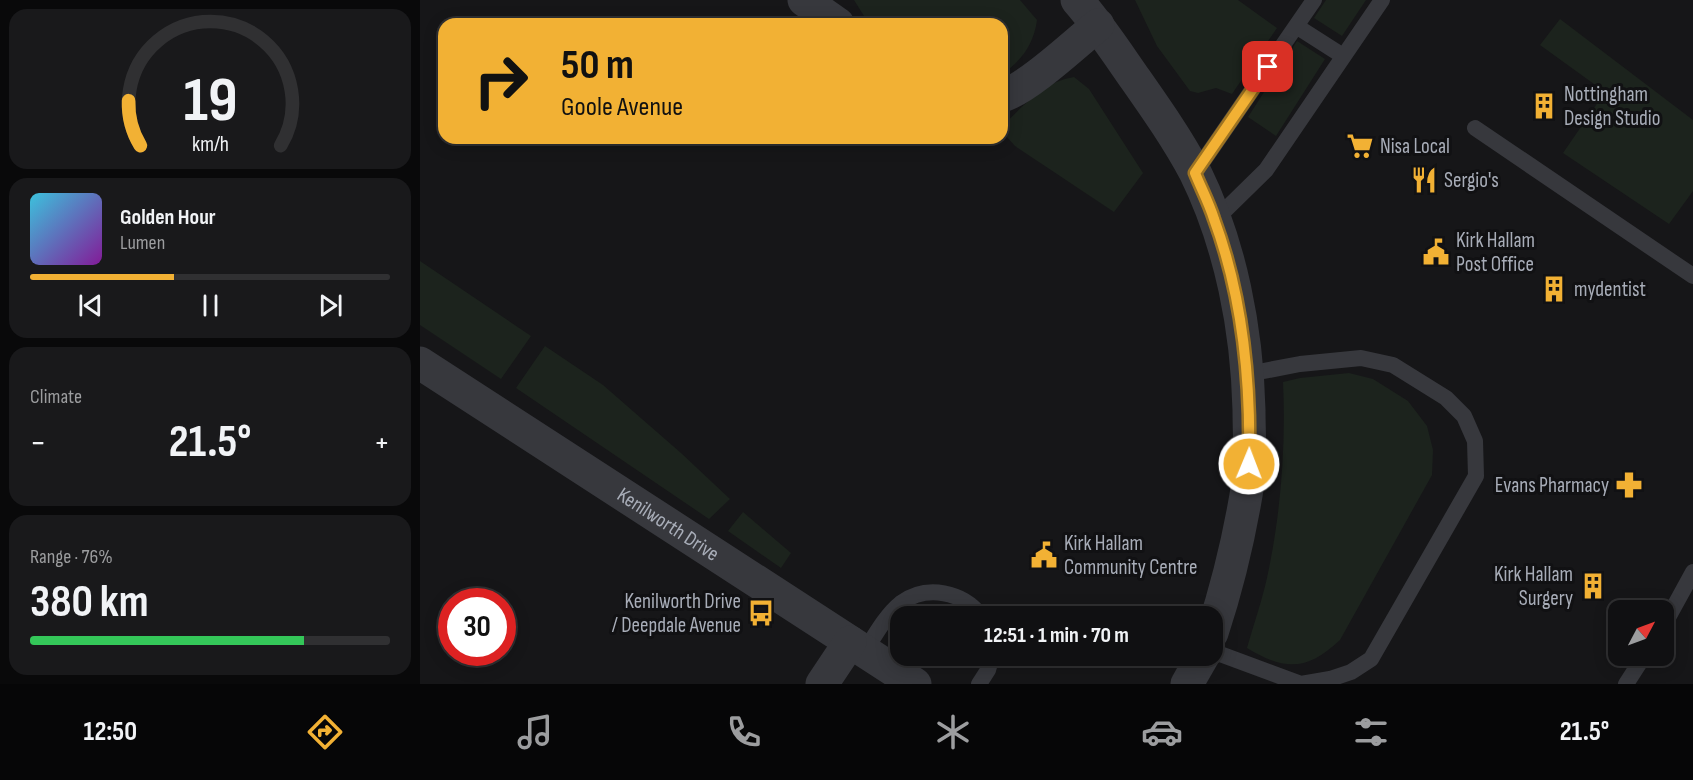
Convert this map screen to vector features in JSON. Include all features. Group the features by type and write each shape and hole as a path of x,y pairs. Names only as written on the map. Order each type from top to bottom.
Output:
{"street":[{"path":"804,0 830,18"},
{"path":"1077,0 1098,25 1166,121 1195,173 1215,220 1227,259 1242,327 1248,374 1248,481 1227,588 1221,606"},
{"path":"1008,94 1032,79 1098,25"},
{"name":"Kenilworth Drive","path":"420,364 915,684"},
{"path":"822,684 858,646"},
{"path":"1187,684 1197,666"}],"lane":[{"path":"1195,173 1314,0"},
{"path":"1215,220 1266,170 1382,0"},
{"path":"1296,26 1343,56"},
{"path":"1475,128 1693,276"},
{"path":"1223,655 1302,684 1330,679 1351,672 1371,659 1476,476 1475,441 1464,416 1446,398 1393,365 1361,358 1300,364 1248,374"},
{"path":"1674,607 1693,572"},
{"path":"898,606 920,594 933,592 949,594 963,600 970,606"},
{"path":"858,646 890,614"},
{"path":"979,684 989,666"},
{"path":"1626,684 1638,666"}],"shaded area":[{"path":"854,0 1020,0 1037,20 1026,51 1008,69 1008,18 865,18"},
{"path":"1135,0 1238,0 1277,28 1232,94 1216,88 1198,93 1190,91 1157,46"},
{"path":"1326,0 1366,0 1342,36 1314,18"},
{"path":"1560,19 1693,120 1693,191 1669,224 1563,153 1605,92 1540,45"},
{"path":"1297,41 1325,59 1276,136 1248,117"},
{"path":"1074,77 1089,89 1143,173 1114,212 1015,146 1008,138 1008,120 1044,89"},
{"path":"420,261 531,336 501,379 420,325"},
{"path":"545,346 603,385 730,499 709,519 516,388"},
{"path":"1349,373 1373,379 1408,401 1427,426 1433,450 1432,475 1340,640 1317,658 1295,664 1284,664 1247,648 1266,582 1276,526 1283,454 1283,382"},
{"path":"743,512 791,553 781,568 728,531"}],"place":[{"name":"Nottingham Design Studio","path":"1544,106"},
{"name":"Nisa Local","path":"1360,146"},
{"name":"Sergio's","path":"1424,180"},
{"name":"Kirk Hallam Post Office","path":"1436,252"},
{"name":"mydentist","path":"1554,289"},
{"name":"Evans Pharmacy","path":"1629,485"},
{"name":"Kirk Hallam Community Centre","path":"1044,555"},
{"name":"Kirk Hallam Surgery","path":"1593,586"},
{"name":"Kenilworth Drive / Deepdale Avenue","path":"761,613"}],"route":[{"path":"1249,464 1248,374 1242,327 1227,259 1215,220 1195,173 1268,67"}]}
